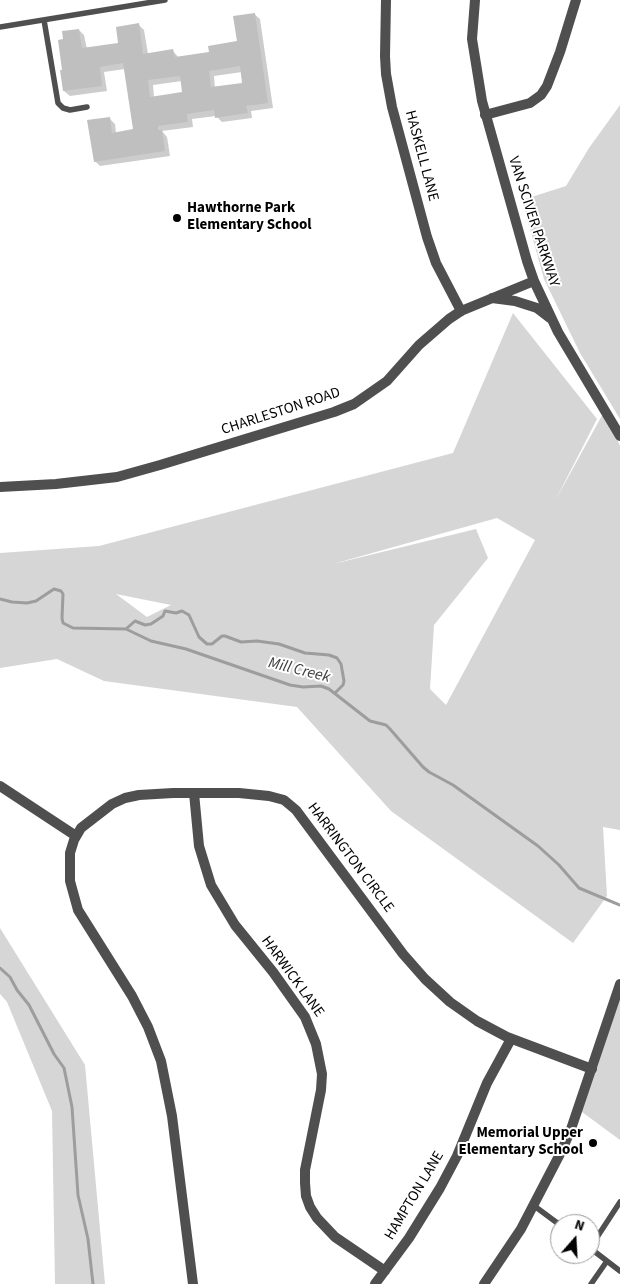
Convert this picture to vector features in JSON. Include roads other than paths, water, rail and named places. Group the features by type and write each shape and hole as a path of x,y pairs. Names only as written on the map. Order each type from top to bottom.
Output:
{"street":[{"name":"HASKELL LANE","path":"386,0 386,74 392,107 427,237 436,263 461,311"},
{"name":"VAN SCIVER PARKWAY","path":"475,0 472,39 485,115 534,281 552,321 620,436"},
{"path":"485,115 530,103 541,95 547,86 560,52 576,0"},
{"name":"CHARLESTON ROAD","path":"0,487 56,484 118,476 334,412 354,404 387,381 419,345 442,324 461,311 534,281"},
{"path":"490,298 515,301 537,308 552,321"},
{"path":"0,786 76,836"},
{"name":"HARWICK LANE","path":"194,794 199,846 211,885 235,925 273,972 305,1017 316,1044 322,1074 321,1090 305,1170 304,1183 310,1207 317,1218 335,1236 385,1271"},
{"name":"HARRINGTON CIRCLE","path":"193,1284 174,1125 163,1070 155,1044 140,1011 123,980 86,923 76,902 70,881 70,852 81,828 95,816 125,798 140,795 246,794 284,800 296,810 393,940 425,979 450,1002 463,1012 511,1039 592,1069"},
{"path":"484,1284 534,1205 570,1132 620,984"},
{"name":"HAMPTON LANE","path":"375,1284 420,1221 440,1188 460,1148 487,1083 511,1039"}],"lane":[{"path":"0,27 165,0"},
{"path":"44,20 58,103 62,108 70,110 87,107"},
{"path":"600,1233 620,1202"},
{"path":"534,1205 550,1217"},
{"path":"600,1256 620,1270"},
{"path":"590,1284 607,1261"}],"waterway":[{"name":"Mill Creek","path":"0,599 27,603 36,601 54,589 61,591 63,594 63,623 73,628 126,629 151,641 186,649 290,685 303,687 321,686 329,689 370,721 386,725 423,767 453,785 538,846 559,865 579,888 620,905"},
{"path":"126,629 135,621 145,625 151,624 163,616 165,611 176,613 182,611 189,615 199,637 207,644 212,644 222,636 225,636 241,642 257,641 279,644 305,653 329,655 337,658 341,664 344,681 343,685 335,693"},
{"path":"0,968 10,977 17,990 29,1005 54,1054 64,1068 72,1107 78,1195 88,1239 93,1284"}],"place":[{"name":"Hawthorne Park Elementary School","path":"177,218"},
{"name":"Memorial Upper Elementary School","path":"593,1143"}]}
